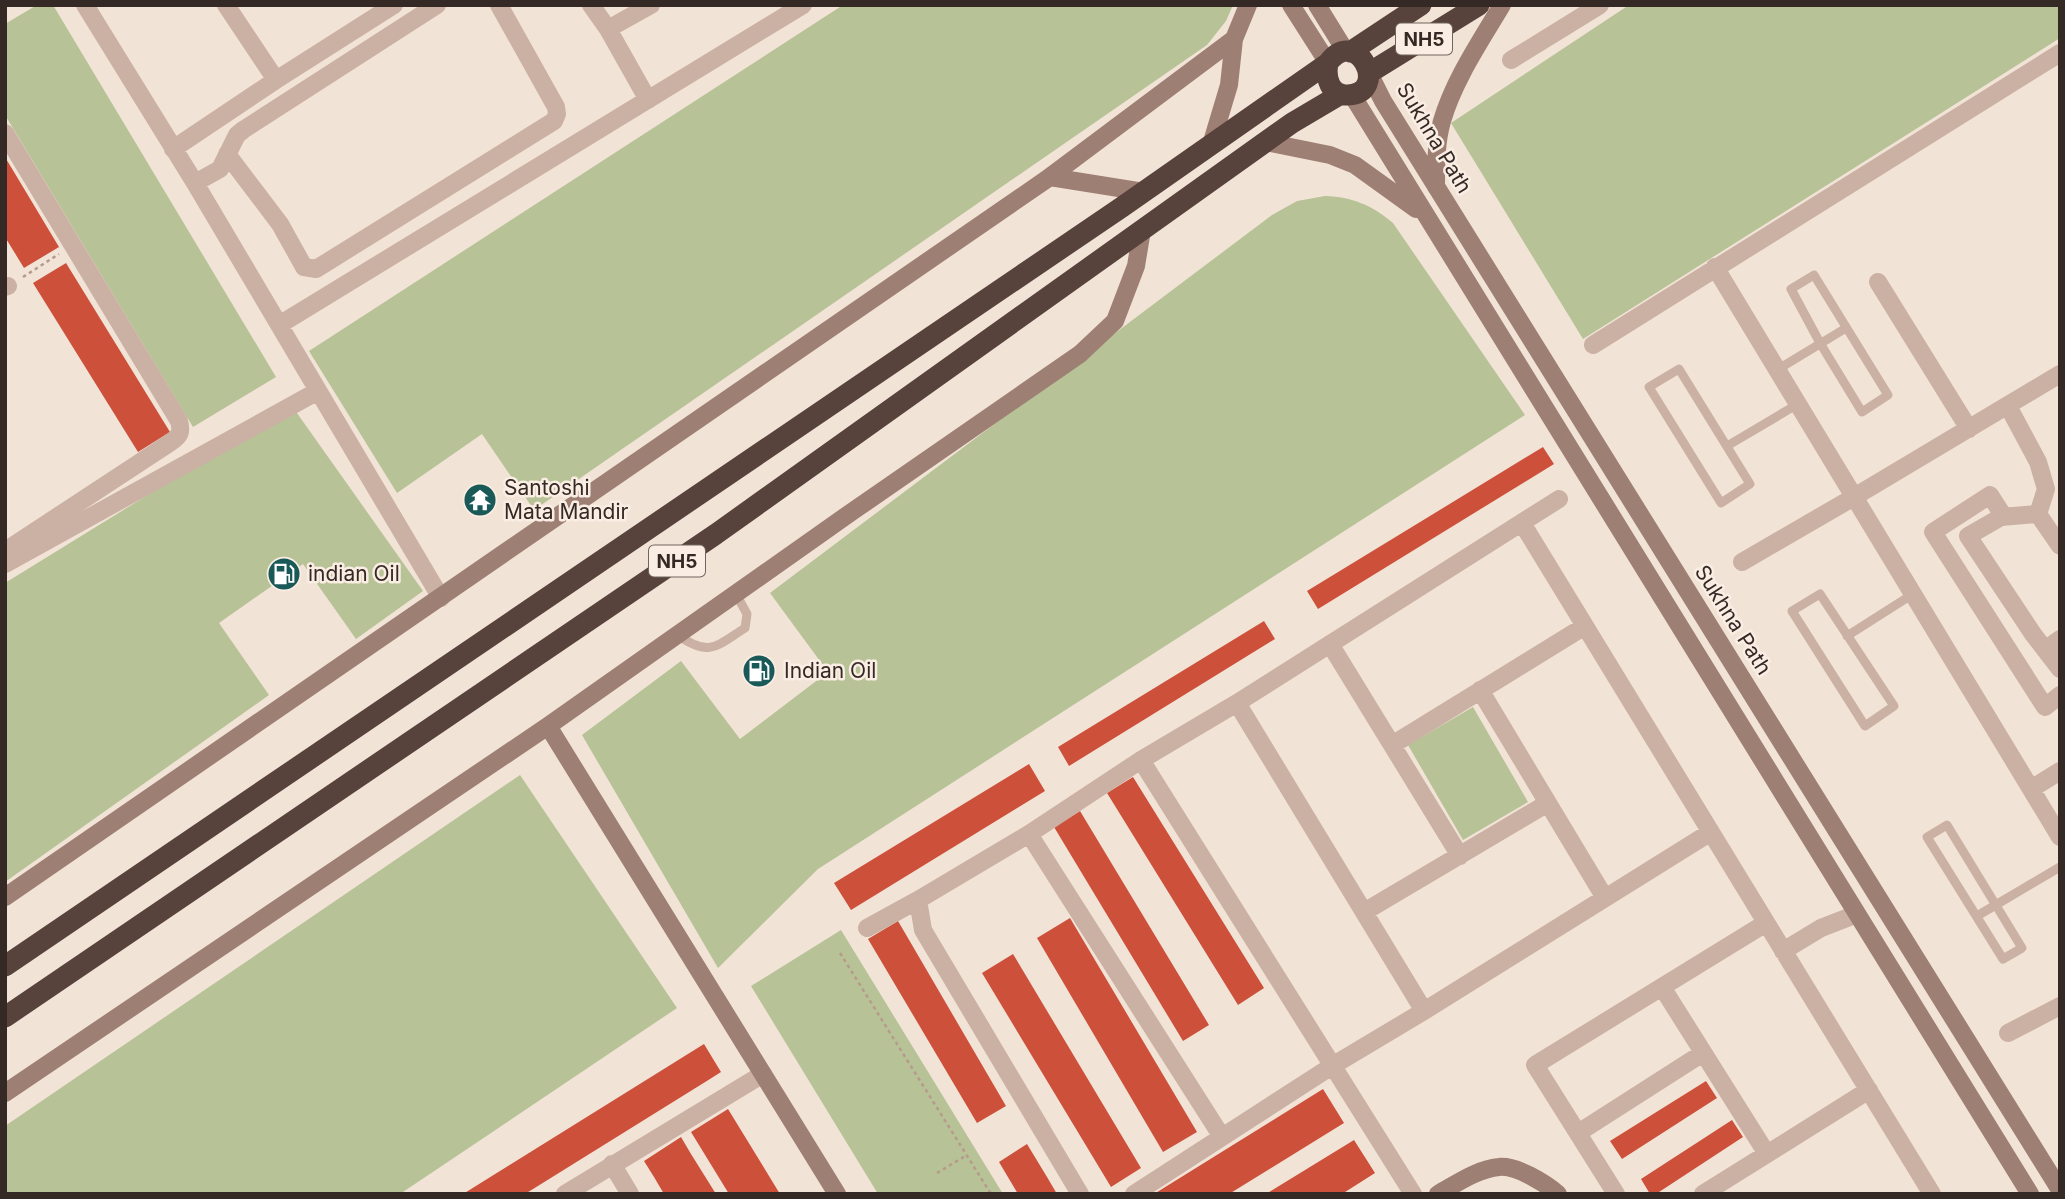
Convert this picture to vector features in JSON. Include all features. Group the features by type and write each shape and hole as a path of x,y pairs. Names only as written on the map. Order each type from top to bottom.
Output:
{"highway":[{"name":"NH5","path":"5,966 1341,56 1421,5"},
{"name":"NH5","path":"1369,73 1479,5"},
{"name":"NH5","path":"5,1017 716,534 1266,142 1346,94 1361,91 1367,83 1369,73 1366,63 1360,56 1341,56"},
{"path":"1341,56 1326,72 1327,82 1333,89 1346,94"}],"street":[{"path":"85,5 195,183 441,598"},
{"path":"226,5 276,80"},
{"path":"173,149 394,5"},
{"path":"195,183 220,169 237,135 243,130 437,5"},
{"path":"227,154 280,223 304,267 316,269 554,121 556,107 499,5"},
{"path":"591,5 649,100"},
{"path":"608,29 651,5"},
{"path":"279,325 803,5"},
{"path":"1211,145 1229,85 1234,39 1248,5"},
{"path":"1291,5 1341,56"},
{"path":"1317,5 1341,56"},
{"path":"1436,187 1441,123 1450,98 1502,5"},
{"path":"1511,60 1600,5"},
{"path":"5,897 1050,177 1234,39"},
{"path":"1593,345 2060,53"},
{"name":"Sukhna Path","path":"1369,73 1436,187 2060,1190"},
{"path":"1346,94 1427,218 2031,1194"},
{"path":"5,133 182,430 171,442 5,551"},
{"path":"1266,142 1330,155 1355,164 1427,218"},
{"path":"1050,177 1144,192"},
{"path":"5,1093 13,1083 548,726 1080,354 1115,320 1136,266 1142,230"},
{"path":"1715,267 2060,837"},
{"path":"1878,282 1969,429"},
{"path":"1742,562 2060,374"},
{"path":"5,564 318,391"},
{"path":"2008,406 2038,462 2046,489 2038,514"},
{"path":"2004,517 1990,495 1933,532 2045,706 2060,695"},
{"path":"867,928 1029,834 1141,760 1237,703 1559,499"},
{"path":"2038,514 2004,517 1968,536 2060,669"},
{"path":"2038,514 2060,546"},
{"path":"1522,523 1932,1194"},
{"path":"1392,745 1585,626"},
{"path":"2045,650 2060,639"},
{"path":"1330,644 1460,856"},
{"path":"1480,690 1605,898"},
{"path":"1237,703 1424,1011"},
{"path":"548,726 837,1194"},
{"path":"1141,760 1412,1194"},
{"path":"2031,789 2060,771"},
{"path":"1364,912 1548,803"},
{"path":"1134,1194 1332,1066 1711,832"},
{"path":"1029,834 1222,1137"},
{"path":"918,900 923,930 1080,1194"},
{"path":"1783,951 1821,929 1857,914"},
{"path":"1616,1194 1535,1065 1766,923"},
{"path":"1662,987 1767,1154"},
{"path":"2008,1033 2060,1006"},
{"path":"1578,1133 1703,1053"},
{"path":"565,1194 763,1074"},
{"path":"1703,1194 1869,1090"},
{"path":"612,1164 630,1194"},
{"path":"1438,1194 1466,1178 1500,1166 1539,1178 1558,1194"}],"lane":[{"path":"1814,275 1888,395 1862,412 1820,343 1791,289 1814,275"},
{"path":"1777,370 1846,328"},
{"path":"1679,369 1727,446 1749,484 1721,503 1648,387 1679,369"},
{"path":"1727,446 1798,404"},
{"path":"677,635 695,647 706,649 717,646 745,628 747,614 736,594"},
{"path":"1820,594 1847,636 1894,706 1865,726 1792,611 1820,594"},
{"path":"1847,636 1913,594"},
{"path":"1947,825 2022,948 2003,959 1977,916 1927,837 1947,825"},
{"path":"1977,916 2060,867"}],"path":[{"path":"6,286 73,245"},
{"path":"840,953 991,1194"},
{"path":"937,1173 967,1155"}],"green space":[{"path":"37,5 53,5 276,377 193,427 5,115 5,24"},
{"path":"843,5 1233,5 1226,21 1207,45 534,510 482,434 397,493 309,351"},
{"path":"1629,5 2060,5 2060,38 1583,339 1451,123"},
{"path":"1325,196 1361,203 1393,223 1525,415 818,869 718,968 582,735 681,661 740,739 828,672 770,593 1272,215 1297,201"},
{"path":"292,406 423,591 356,639 303,564 219,623 269,695 5,882 5,583"},
{"path":"1473,707 1528,802 1463,840 1408,745"},
{"path":"520,775 677,1008 400,1194 5,1194 5,1126"},
{"path":"841,930 1003,1194 878,1194 751,986"}],"building":[{"path":"5,157 59,247 24,268 5,237"},
{"path":"66,263 170,432 138,452 33,283"},
{"path":"1543,447 1554,464 1318,609 1307,591"},
{"path":"1264,621 1275,639 1069,766 1058,747"},
{"path":"1029,764 1045,791 851,910 834,883"},
{"path":"1133,777 1264,988 1238,1005 1107,793"},
{"path":"1080,811 1209,1025 1183,1041 1054,827"},
{"path":"1070,918 1197,1132 1163,1152 1037,938"},
{"path":"898,921 1006,1106 977,1123 868,939"},
{"path":"1013,954 1141,1168 1111,1187 982,973"},
{"path":"704,1044 721,1072 710,1079 525,1194 463,1194"},
{"path":"1706,1081 1717,1098 1622,1159 1610,1141"},
{"path":"1323,1089 1344,1123 1229,1194 1154,1194"},
{"path":"728,1109 780,1194 729,1194 691,1132"},
{"path":"1732,1120 1743,1137 1656,1194 1650,1194 1641,1179"},
{"path":"681,1137 716,1194 664,1194 644,1161"},
{"path":"1354,1140 1375,1173 1342,1194 1266,1194"},
{"path":"1027,1144 1057,1194 1018,1194 999,1162"}],"place":[{"name":"Santoshi Mata Mandir","path":"480,500"},
{"name":"indian Oil","path":"284,574"},
{"name":"Indian Oil","path":"759,671"}]}
